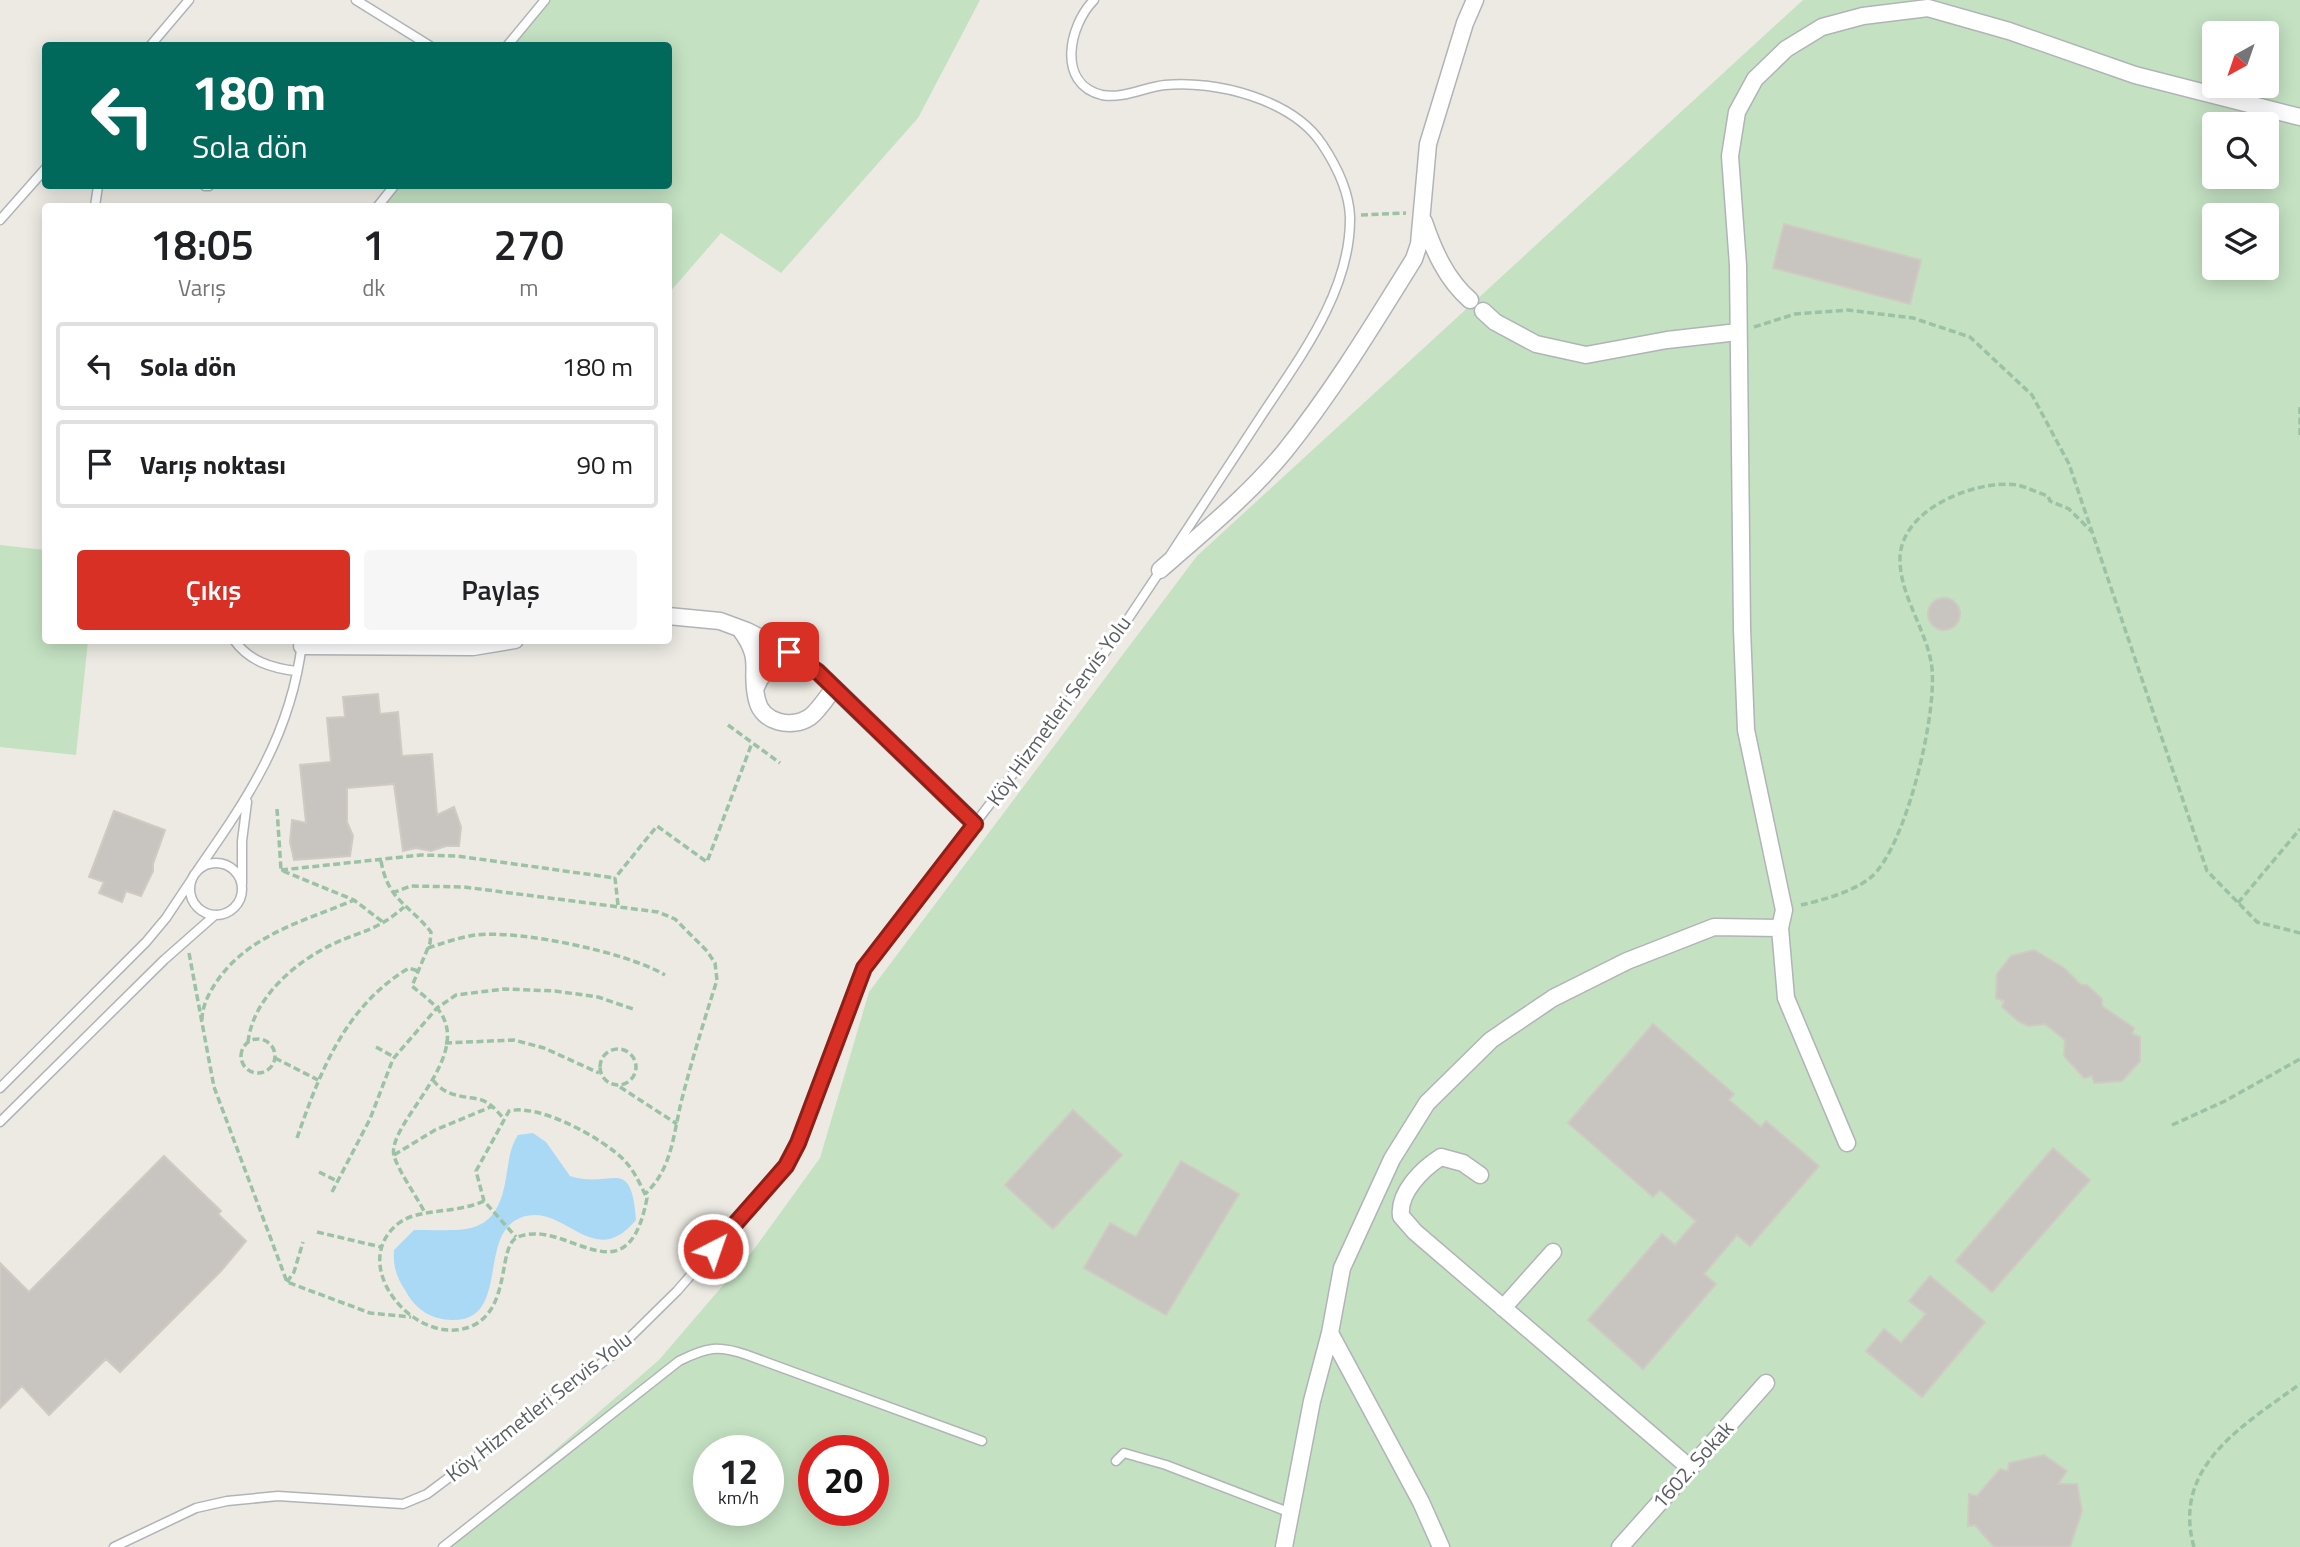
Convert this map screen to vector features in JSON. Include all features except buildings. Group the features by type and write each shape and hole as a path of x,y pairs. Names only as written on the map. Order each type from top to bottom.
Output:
{"street":[{"path":"1160,570 1231,509 1284,452 1348,367 1413,259 1422,216 1428,144 1465,23 1475,0"},
{"path":"1847,1143 1786,998 1780,928 1784,910 1746,730 1742,629 1738,265 1730,156 1737,111 1755,79 1786,49 1822,27 1863,16 1928,8 2009,31 2135,75 2300,117"},
{"path":"1422,216 1435,253 1458,289 1470,300"},
{"path":"1483,311 1495,322 1536,344 1586,355 1667,340 1738,332"},
{"path":"672,616 720,621 740,628 799,659 834,688 975,824"},
{"path":"740,628 752,645 757,660 757,704 768,718 788,724 809,717 834,688"},
{"path":"345,644 473,647 491,644"},
{"path":"755,689 767,669 780,659 799,659"},
{"path":"1284,1547 1312,1401 1330,1333 1342,1268 1392,1159 1427,1103 1491,1040 1553,998 1627,961 1714,927 1780,928"},
{"path":"1480,1175 1463,1163 1441,1157 1421,1174 1403,1197 1401,1216 1689,1468"},
{"path":"1503,1308 1553,1252"},
{"path":"1330,1333 1422,1502 1441,1547"},
{"name":"1602. Sokak","path":"1620,1547 1766,1383"}],"lane":[{"path":"153,42 189,0"},
{"path":"356,0 424,42"},
{"path":"510,42 545,0"},
{"name":"Köy Hizmetleri Servis Yolu","path":"114,1547 196,1508 226,1501 278,1496 403,1504 427,1494 611,1356 677,1291 786,1166 798,1143 864,968 1114,640 1316,332 1342,271 1350,216 1339,173 1320,141 1298,121 1262,100 1227,88 1191,84 1103,95 1084,85 1073,68 1069,50 1076,29 1094,0"},
{"path":"0,220 42,173"},
{"path":"380,203 392,189"},
{"path":"237,644 269,668 296,671"},
{"path":"0,1088 146,942 166,918 248,799 270,759 302,644"},
{"path":"0,1122 184,941 215,915 231,910 241,897 242,841 248,799"},
{"path":"215,915 199,910 194,903 190,887 194,875 204,866 221,864 235,872 242,888"},
{"path":"443,1547 680,1361 702,1350 724,1347 982,1440"},
{"path":"1116,1461 1124,1452 1291,1513"}],"path":[{"path":"1350,216 1397,212 1422,216"},
{"path":"1738,332 1795,314 1848,310 1913,318 1970,337 2032,395 2069,464 2207,871 2257,922 2300,933"},
{"path":"2300,407 2300,436"},
{"path":"1784,910 1833,895 1871,878 1899,838 1911,803 1934,687 1931,661 1905,587 1900,559 1909,531 1933,505 1959,494 2017,485 2048,496 2050,501 2070,509 2092,532"},
{"path":"727,725 780,763"},
{"path":"618,905 615,878 657,826 707,862 752,743"},
{"path":"277,809 281,870"},
{"path":"2238,903 2300,829"},
{"path":"281,870 421,855 457,856 615,878"},
{"path":"381,861 384,879 392,892 431,932 428,948 412,986 442,1013 446,1043 433,1080 395,1141 394,1155 425,1213"},
{"path":"281,870 354,900 385,924"},
{"path":"392,892 411,886 464,887 618,905 658,912 675,919 693,934 715,963 717,980 682,1098 671,1153 657,1182 645,1194"},
{"path":"201,1029 202,1011 210,992 224,971 244,950 267,935 354,900"},
{"path":"275,1058 266,1072 249,1071 241,1057 257,1012 270,991 292,972 335,943 385,924 404,907"},
{"path":"428,948 475,935 506,935 628,958 665,975"},
{"path":"184,941 190,957 201,1029 214,1087 287,1282 370,1313 413,1317"},
{"path":"297,1138 318,1080 339,1039 377,989 408,968 418,971"},
{"path":"332,1192 370,1119 394,1057 437,1008 456,995 504,989 555,991 598,997 636,1010"},
{"path":"248,1042 259,1040 269,1043 275,1058 318,1080"},
{"path":"446,1043 514,1040 544,1048 599,1073 677,1124"},
{"path":"376,1047 394,1057"},
{"path":"599,1073 604,1055 615,1049 628,1053 635,1063 634,1075 620,1086"},
{"path":"2172,1125 2225,1101 2300,1059"},
{"path":"433,1080 467,1100 479,1099 493,1106 504,1119"},
{"path":"394,1155 435,1130 493,1106"},
{"path":"484,1201 466,1209 415,1213 388,1232 381,1247 378,1267 387,1288 413,1317 436,1329 471,1326 498,1299 509,1245 516,1237 530,1234 548,1236 585,1250 605,1252 622,1247 637,1234 645,1209 645,1194 625,1161 575,1128 523,1107 509,1111 476,1171 484,1201 516,1237"},
{"path":"319,1172 337,1181"},
{"path":"317,1232 381,1247"},
{"path":"287,1282 294,1272 303,1242"},
{"path":"2194,1547 2189,1501 2193,1486 2204,1468 2229,1437 2300,1384"}],"green space":[{"path":"545,0 980,0 918,118 781,273 721,233 672,290 672,203 380,203 392,189 672,189 672,42 510,42"},
{"path":"1803,0 2300,0 2300,1547 443,1547 659,1360 755,1248 820,1158 869,992 1197,556"},
{"path":"0,545 42,550 42,644 88,644 76,755 0,747"}],"water":[{"path":"533,1133 546,1142 570,1176 624,1180 633,1199 636,1220 620,1234 606,1240 592,1238 550,1218 536,1215 520,1218 507,1228 499,1243 486,1297 478,1311 464,1319 442,1319 420,1309 399,1280 394,1250 414,1230 462,1229 475,1227 485,1221 494,1212 501,1198 515,1140 518,1135"}],"route":[{"path":"713,1249 786,1166 798,1143 864,968 975,824 818,672 789,652"}]}
